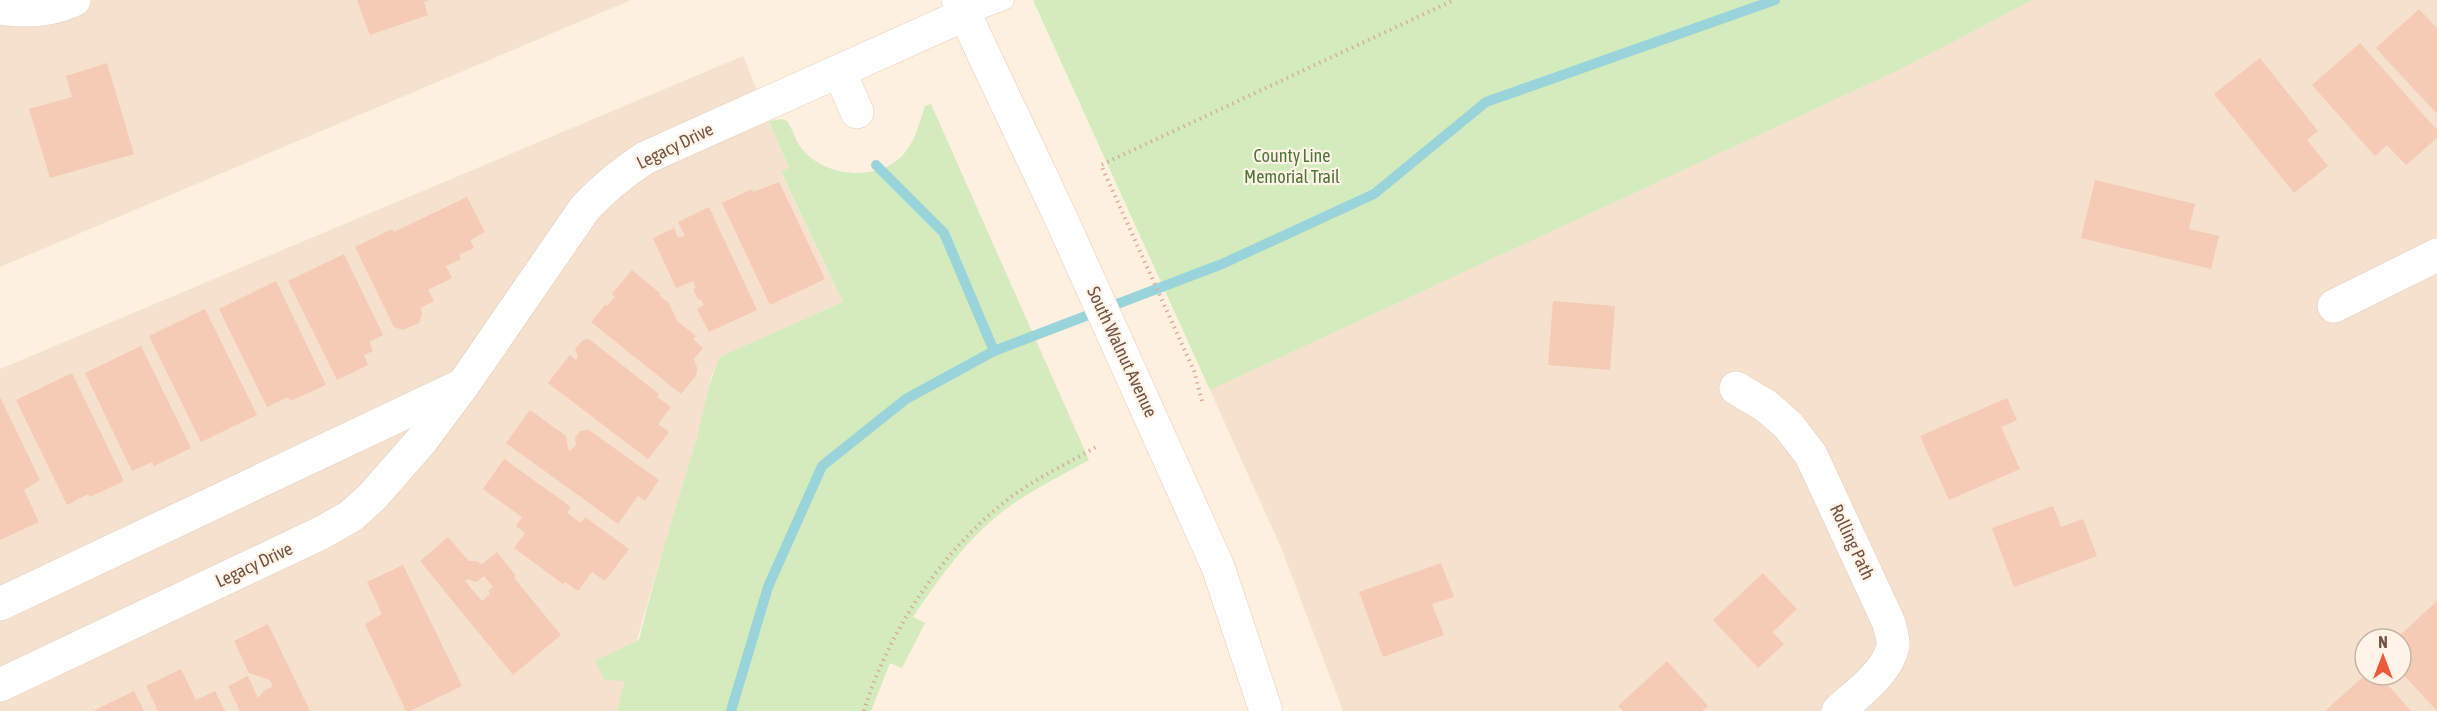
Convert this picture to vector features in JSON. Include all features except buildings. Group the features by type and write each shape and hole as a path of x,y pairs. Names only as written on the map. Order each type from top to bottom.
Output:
{"street":[{"path":"0,8 20,11 40,10 74,0"},
{"name":"Legacy Drive","path":"0,685 323,532 351,516 372,497 422,440 463,385 585,208 603,189 645,158 839,71 961,7"},
{"name":"South Walnut Avenue","path":"961,7 1059,214 1218,567 1266,711"},
{"path":"839,71 857,112"},
{"path":"2334,306 2437,255"},
{"path":"0,604 463,385"},
{"name":"Rolling Path","path":"1736,388 1766,406 1788,425 1811,455 1889,623 1893,645 1882,668 1867,686 1838,711"}],"lane":[{"path":"961,7 1004,0"}],"path":[{"path":"1202,401 1194,371 1101,165 1455,0"},
{"path":"864,711 884,660 913,607 942,565 968,535 1003,502 1036,480 1096,447"}],"shaded area":[{"path":"0,0 631,0 0,267"},
{"path":"2033,0 2437,0 2437,711 1343,711 1282,550 1210,390 1901,69"},
{"path":"743,56 789,169 781,173 843,302 720,358 711,376 703,418 617,711 0,711 0,369"}],"green space":[{"name":"County Line Memorial Trail","path":"1033,0 2033,0 1901,69 1210,390"},
{"path":"931,104 1089,460 1033,491 1008,508 963,550 913,617 925,623 902,668 890,663 871,711 617,711 625,681 605,680 595,661 639,640 709,388 720,357 843,302 781,172 789,168 769,121 782,119 787,121 802,149 824,166 851,173 865,173 879,170 902,156 919,126 925,106"}],"waterway":[{"path":"731,711 768,587 822,466 906,399 994,351 1222,264 1374,194 1486,102 1775,0"},
{"path":"876,165 944,233 994,351"}]}
